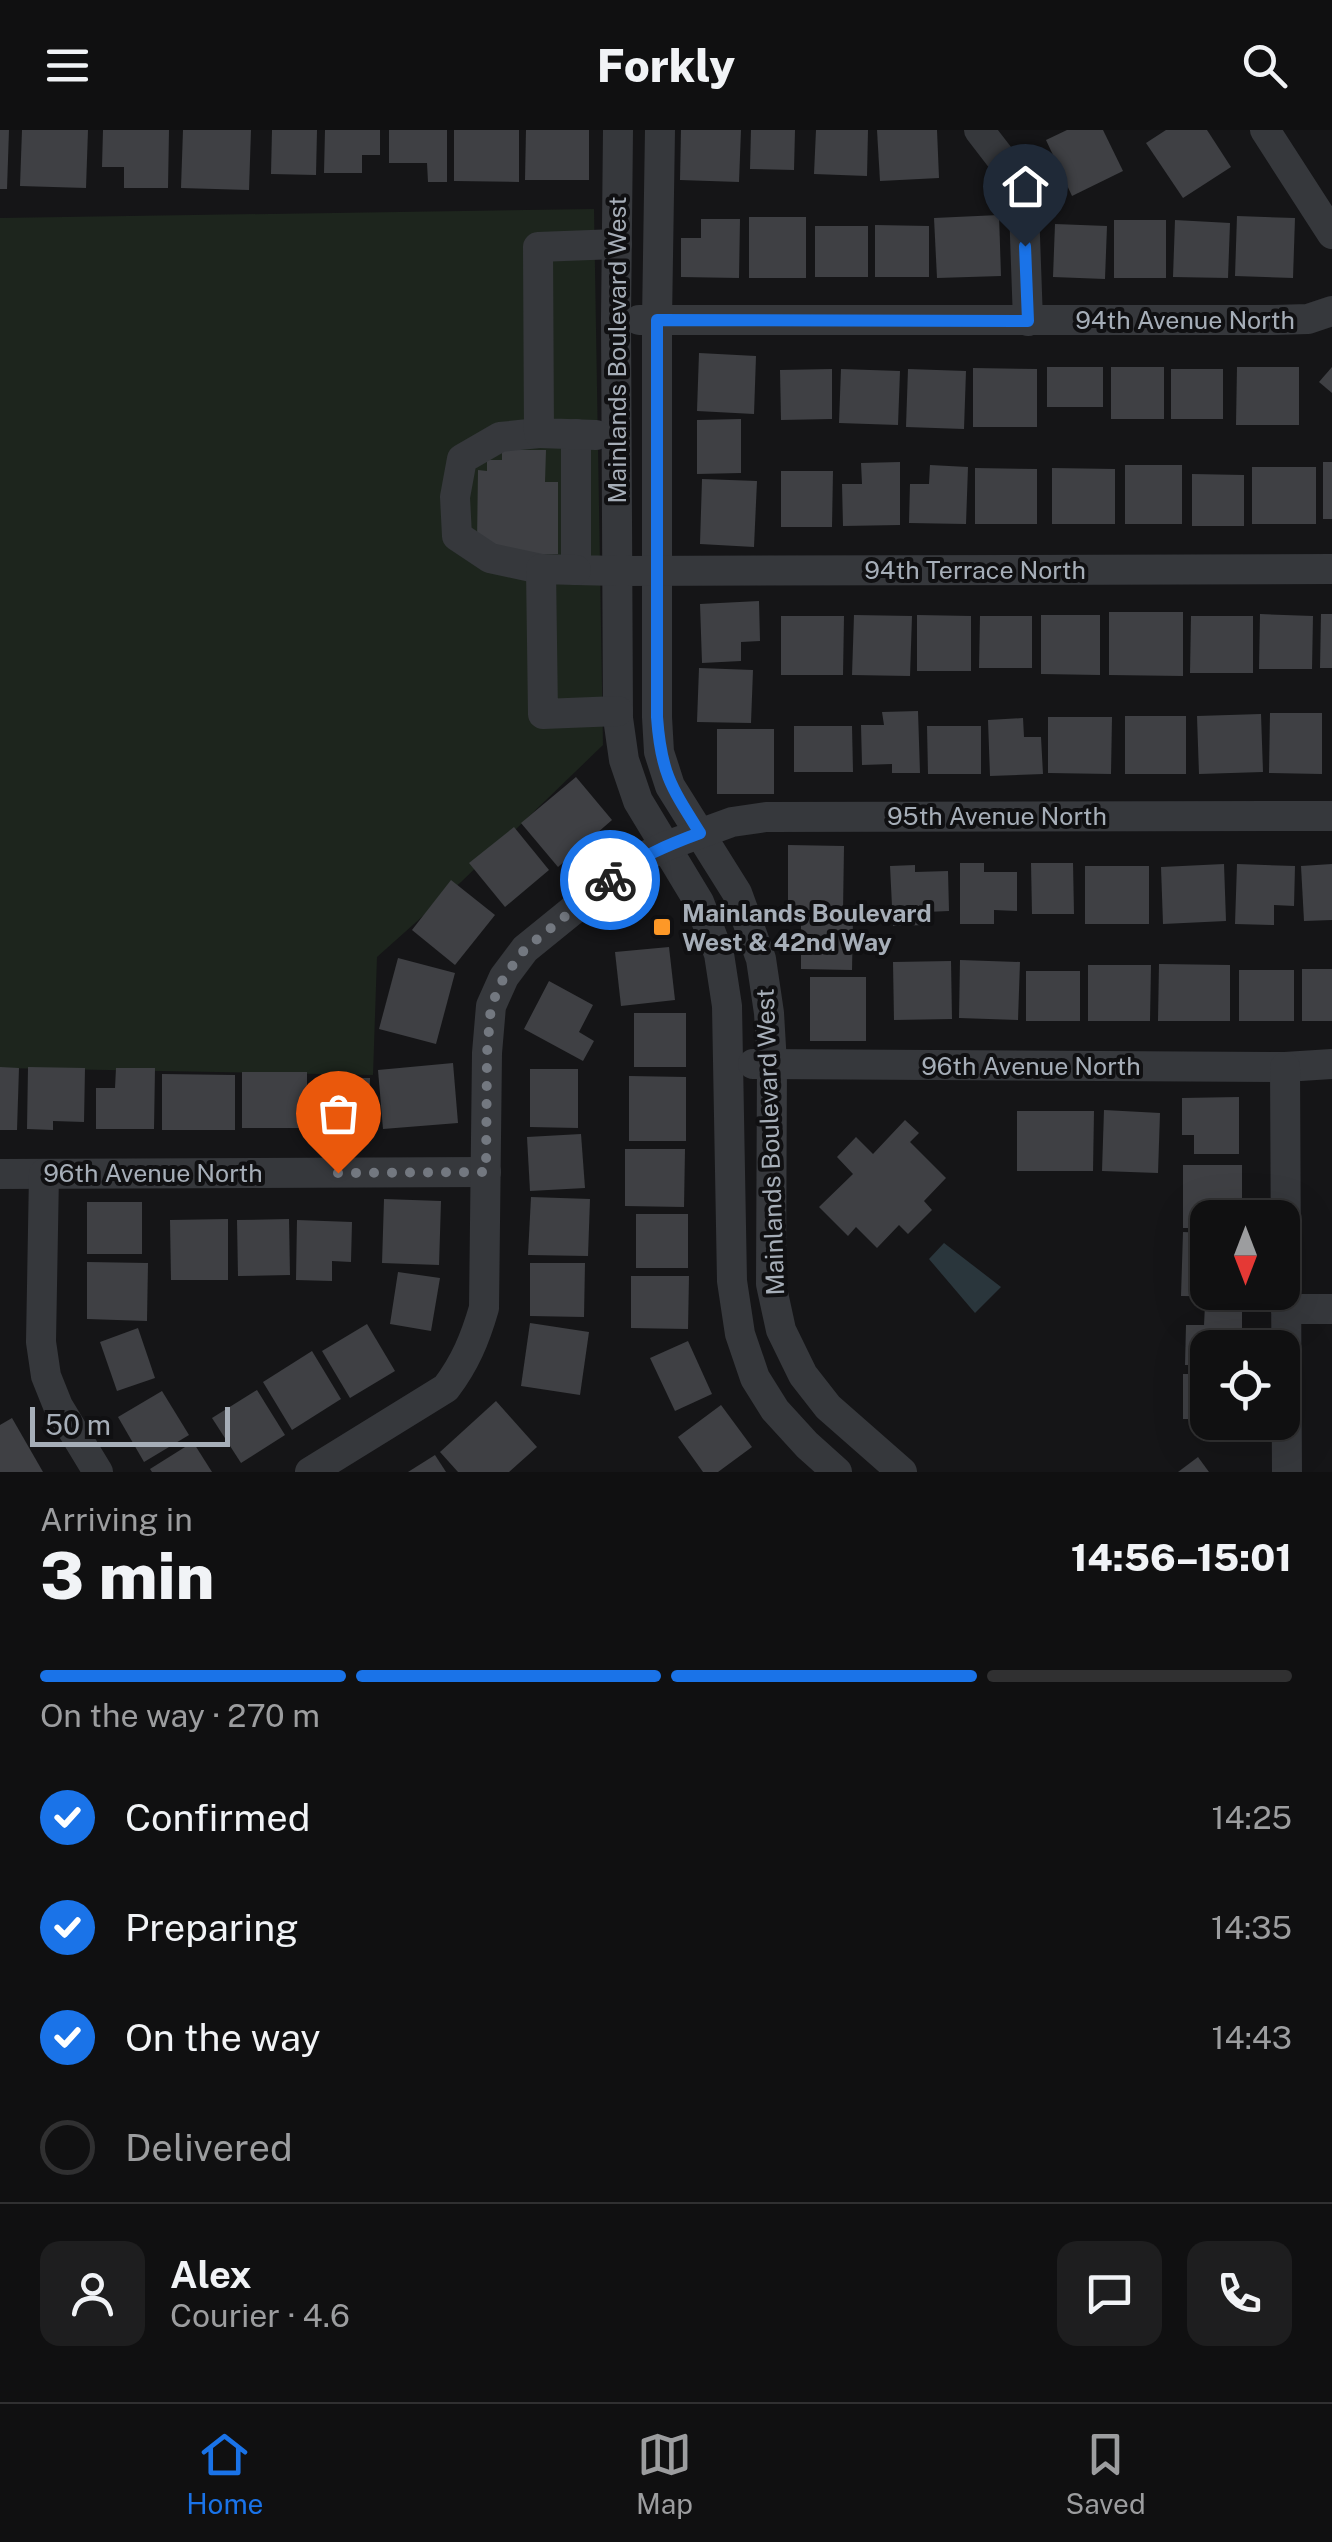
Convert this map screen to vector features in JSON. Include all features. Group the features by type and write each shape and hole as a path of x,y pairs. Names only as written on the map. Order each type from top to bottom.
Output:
{"street":[{"name":"Mainlands Boulevard West","path":"618,130 618,712 624,760 638,801 699,902 718,954 727,1006 732,1280 740,1334 755,1378 775,1410 806,1445 838,1472"},
{"name":"Mainlands Boulevard West","path":"660,130 659,752 670,786 736,894 761,959 772,1064 771,1284 781,1330 804,1375 828,1407 902,1472"},
{"path":"979,130 1018,182 1024,208 1028,321"},
{"path":"1265,130 1332,234"},
{"path":"617,244 538,247 540,433 617,436"},
{"name":"94th Avenue North","path":"616,320 1308,320 1332,311"},
{"name":"94th Terrace North","path":"540,433 500,436 462,458 454,497 457,536 490,558 540,569 618,571 1332,569"},
{"path":"576,434 576,570"},
{"path":"540,569 542,714 618,712"},
{"name":"95th Avenue North","path":"310,1472 411,1412 446,1388 462,1368 476,1339 484,1308 491,1006 504,977 525,949 631,863 700,833 766,816 1332,816"},
{"name":"96th Avenue North","path":"730,1064 1332,1064"},
{"path":"1285,1067 1286,1200"},
{"name":"96th Avenue North","path":"0,1174 486,1172"},
{"path":"44,1174 42,1342 46,1376 58,1406 98,1472"},
{"path":"1300,1309 1332,1310"},
{"path":"1286,1310 1286,1472"}],"shaded area":[{"path":"594,209 603,745 377,957 373,1075 0,1068 0,218"},
{"path":"944,1243 1001,1287 975,1313 929,1259"}],"building":[{"path":"0,130 9,130 7,189 0,189"},
{"path":"22,130 88,130 86,188 20,186"},
{"path":"103,130 169,130 168,188 124,188 124,167 102,167"},
{"path":"183,130 251,130 249,190 181,188"},
{"path":"272,130 317,130 316,175 271,174"},
{"path":"325,130 380,130 380,155 362,155 362,173 324,173"},
{"path":"389,130 447,130 447,182 428,182 427,163 389,163"},
{"path":"454,130 519,130 519,182 454,181"},
{"path":"526,130 589,130 589,180 525,180"},
{"path":"681,130 741,130 739,182 680,180"},
{"path":"751,130 795,130 794,170 750,169"},
{"path":"816,130 868,130 867,176 814,174"},
{"path":"877,130 937,130 939,178 880,181"},
{"path":"1067,130 1103,130 1123,171 1072,196 1046,140"},
{"path":"1166,130 1207,130 1231,167 1183,198 1146,143"},
{"path":"999,215 1001,276 937,278 934,218"},
{"path":"1237,216 1295,218 1293,278 1235,276"},
{"path":"749,217 806,217 806,278 749,278"},
{"path":"701,219 740,219 739,278 681,277 681,238 701,238"},
{"path":"1114,220 1166,220 1166,278 1114,278"},
{"path":"1175,220 1230,223 1228,278 1173,277"},
{"path":"1055,224 1107,226 1105,279 1053,277"},
{"path":"875,225 929,226 929,277 875,277"},
{"path":"815,226 868,226 868,277 815,277"},
{"path":"699,353 756,356 754,414 697,411"},
{"path":"1047,367 1103,367 1103,407 1047,407"},
{"path":"1111,367 1164,367 1164,419 1111,419"},
{"path":"1237,367 1299,367 1299,425 1236,425"},
{"path":"1332,367 1332,393 1319,382"},
{"path":"973,368 1037,369 1037,427 973,427"},
{"path":"832,369 832,419 781,420 780,370"},
{"path":"841,369 900,371 898,425 839,423"},
{"path":"908,369 966,371 964,429 906,427"},
{"path":"1171,369 1223,369 1223,419 1171,419"},
{"path":"741,419 741,473 697,474 697,420"},
{"path":"502,450 546,450 545,482 558,482 558,554 501,554 477,543 478,470 487,471 487,460 502,460"},
{"path":"900,462 900,525 843,526 842,484 862,484 861,463"},
{"path":"1323,462 1332,462 1332,519 1323,519"},
{"path":"930,465 968,467 966,524 909,523 910,484 929,484"},
{"path":"1125,465 1182,465 1182,524 1125,524"},
{"path":"1252,467 1316,467 1316,524 1252,524"},
{"path":"975,468 1037,469 1037,524 975,524"},
{"path":"1052,468 1115,469 1115,524 1052,524"},
{"path":"781,471 833,471 832,527 781,527"},
{"path":"1192,474 1244,475 1244,526 1192,526"},
{"path":"702,479 757,481 754,547 700,544"},
{"path":"759,601 760,641 741,642 741,661 702,663 700,604"},
{"path":"1109,612 1183,612 1183,676 1109,675"},
{"path":"1260,614 1313,616 1312,669 1259,669"},
{"path":"1321,614 1332,614 1332,668 1320,668"},
{"path":"854,615 912,616 910,676 852,675"},
{"path":"917,615 971,616 971,671 917,671"},
{"path":"1041,615 1100,615 1100,675 1041,674"},
{"path":"781,616 844,616 843,675 781,675"},
{"path":"980,616 1032,616 1032,668 979,668"},
{"path":"1191,616 1253,616 1253,673 1190,673"},
{"path":"699,668 753,670 751,723 697,722"},
{"path":"918,711 920,773 892,773 892,764 862,765 861,725 884,725 882,712"},
{"path":"1270,713 1322,713 1322,774 1269,773"},
{"path":"1261,714 1263,772 1199,774 1197,716"},
{"path":"1125,716 1186,716 1186,774 1125,774"},
{"path":"1048,717 1112,717 1111,774 1048,773"},
{"path":"1023,718 1024,737 1041,737 1043,774 990,776 988,720"},
{"path":"794,726 852,726 853,772 794,772"},
{"path":"927,726 981,726 981,774 928,774"},
{"path":"717,729 774,729 774,794 717,794"},
{"path":"576,777 612,820 558,867 521,823"},
{"path":"514,827 549,870 505,907 469,863"},
{"path":"788,845 844,846 843,910 788,910"},
{"path":"960,863 984,863 984,872 1017,872 1017,911 994,910 994,924 960,924"},
{"path":"1031,863 1073,863 1074,914 1032,914"},
{"path":"1224,864 1226,921 1163,924 1161,867"},
{"path":"1237,864 1295,866 1294,906 1274,905 1274,925 1235,924"},
{"path":"1332,864 1332,920 1304,921 1301,866"},
{"path":"915,865 915,872 948,871 949,911 926,912 926,925 893,926 890,866"},
{"path":"1085,866 1149,866 1149,924 1085,924"},
{"path":"451,880 495,915 455,965 412,930"},
{"path":"801,917 853,917 852,970 801,969"},
{"path":"669,947 675,1000 621,1006 615,952"},
{"path":"398,958 455,973 436,1044 379,1029"},
{"path":"960,960 1020,962 1018,1020 959,1018"},
{"path":"951,961 952,1019 894,1020 893,962"},
{"path":"1159,964 1230,965 1230,1021 1158,1021"},
{"path":"1088,965 1151,965 1150,1021 1088,1021"},
{"path":"1302,969 1332,969 1332,1021 1302,1021"},
{"path":"1239,970 1294,970 1294,1021 1239,1021"},
{"path":"1026,971 1080,971 1080,1021 1026,1021"},
{"path":"810,977 866,977 866,1041 810,1041"},
{"path":"549,981 593,1005 579,1032 594,1041 583,1061 524,1029"},
{"path":"634,1013 686,1013 686,1067 634,1067"},
{"path":"453,1063 458,1123 383,1129 378,1070"},
{"path":"0,1067 19,1068 17,1130 0,1130"},
{"path":"28,1067 85,1068 84,1122 53,1121 53,1130 27,1129"},
{"path":"116,1068 155,1068 154,1129 96,1129 96,1088 115,1088"},
{"path":"530,1069 578,1069 578,1128 530,1127"},
{"path":"242,1072 307,1072 307,1128 242,1128"},
{"path":"162,1074 235,1075 235,1130 162,1130"},
{"path":"629,1076 686,1077 686,1141 629,1141"},
{"path":"316,1078 370,1078 369,1130 316,1130"},
{"path":"1239,1097 1239,1154 1194,1154 1194,1135 1182,1135 1182,1098"},
{"path":"1104,1110 1160,1113 1158,1173 1102,1171"},
{"path":"1017,1111 1094,1111 1093,1171 1017,1171"},
{"path":"905,1120 919,1133 910,1142 946,1178 924,1201 932,1210 908,1234 899,1225 877,1248 856,1227 848,1236 819,1207 853,1174 837,1157 856,1137 873,1154"},
{"path":"581,1134 585,1188 530,1191 527,1137"},
{"path":"625,1149 685,1149 684,1207 625,1206"},
{"path":"1183,1165 1242,1165 1242,1200 1190,1200 1190,1228 1183,1228"},
{"path":"531,1197 590,1199 588,1256 528,1255"},
{"path":"384,1199 441,1201 439,1265 382,1263"},
{"path":"87,1202 142,1202 142,1254 87,1254"},
{"path":"636,1214 688,1214 688,1268 636,1268"},
{"path":"228,1219 228,1280 171,1280 170,1220"},
{"path":"289,1219 290,1275 238,1276 237,1220"},
{"path":"297,1220 352,1222 351,1262 332,1261 332,1281 296,1280"},
{"path":"1183,1232 1190,1232 1190,1296 1181,1296"},
{"path":"87,1262 148,1263 147,1321 87,1319"},
{"path":"530,1263 585,1263 584,1317 530,1316"},
{"path":"398,1272 440,1278 431,1331 390,1324"},
{"path":"631,1276 689,1276 688,1329 631,1328"},
{"path":"1205,1310 1242,1310 1242,1330 1190,1330 1190,1365 1185,1365 1186,1325 1204,1325"},
{"path":"530,1323 589,1332 580,1395 521,1386"},
{"path":"367,1324 395,1371 350,1398 322,1351"},
{"path":"138,1328 155,1378 117,1391 100,1342"},
{"path":"688,1341 712,1394 675,1411 650,1358"},
{"path":"312,1351 341,1399 292,1430 263,1382"},
{"path":"1183,1374 1190,1374 1190,1419 1183,1419"},
{"path":"257,1390 285,1435 241,1463 212,1418"},
{"path":"162,1391 189,1435 144,1462 118,1417"},
{"path":"496,1401 537,1447 509,1472 458,1472 440,1452"},
{"path":"721,1405 752,1447 718,1472 703,1472 678,1437"},
{"path":"12,1418 43,1472 0,1472 0,1425"},
{"path":"193,1442 212,1472 152,1472 150,1469"},
{"path":"435,1455 446,1472 408,1472"},
{"path":"1198,1457 1209,1472 1178,1472"}],"way so far":[{"path":"338,1173 486,1172 491,1006 504,977 525,949 610,880"}],"place":[{"name":"Mainlands Boulevard West & 42nd Way","path":"662,927"}],"route":[{"path":"610,880 631,863 700,833 670,786 659,752 657,320 1028,321 1025,246"}]}
